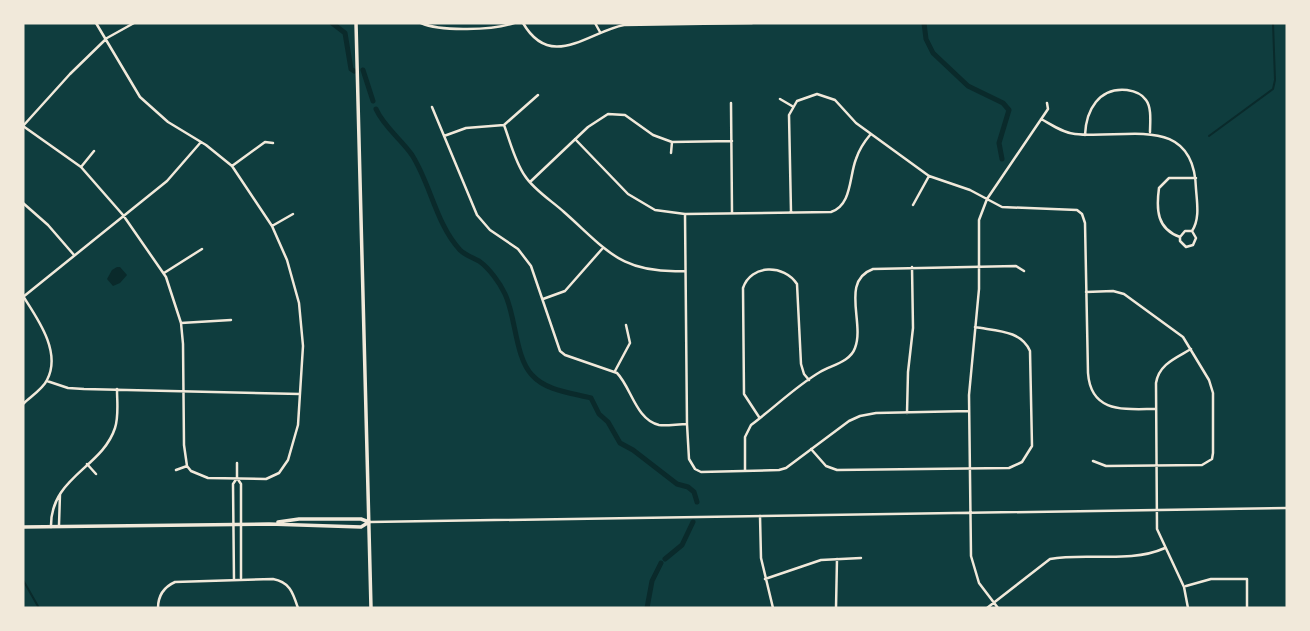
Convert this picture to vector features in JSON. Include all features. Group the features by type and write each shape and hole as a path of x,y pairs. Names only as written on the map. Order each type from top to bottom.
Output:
{"main road":[{"path":"356,23 372,608"},
{"path":"269,524 299,519 361,519 369,522"},
{"path":"23,527 269,524 361,527 369,522"}],"street":[{"path":"96,23 107,38 140,97 168,122 201,142 232,166 272,226 287,260 299,303 303,346 298,425 293,448 284,467 272,477 208,478 198,475 187,466 184,450 181,323 164,273 123,215 81,167 23,126 107,38 134,23"},
{"path":"421,23 432,28 494,27 514,23"},
{"path":"523,23 535,37 555,46 568,47 624,25 752,23"},
{"path":"595,23 600,33"},
{"path":"1085,135 1085,119 1098,99 1106,92 1124,90 1140,94 1146,100 1150,111 1150,133"},
{"path":"444,136 466,128 504,125 538,95"},
{"path":"791,212 789,115 792,106 802,97 810,95 826,96 842,106 856,124 929,176 970,190 1011,209 1072,208 1082,214 1086,223 1088,380 1095,396 1104,404 1120,410 1156,409"},
{"path":"780,99 792,106"},
{"path":"731,103 732,212"},
{"path":"998,608 979,583 974,569 971,513 969,411 979,266 979,220 987,199 1048,109 1047,103"},
{"path":"432,107 477,215 490,230 518,249 534,271 560,351 615,371 623,379 642,414 651,422 659,425 687,424"},
{"path":"530,182 598,119 616,113 633,119 653,135 672,142 732,141"},
{"path":"1041,119 1071,134 1150,133 1164,136 1183,150 1192,162 1196,178 1197,216 1192,232"},
{"path":"504,125 522,170 530,182 602,249 637,268 685,271"},
{"path":"575,139 628,194 639,203 655,210 685,214 831,212 842,206 855,160 870,134"},
{"path":"23,404 47,381 50,350 41,327 23,297 167,181 201,142"},
{"path":"232,166 265,142 273,143"},
{"path":"671,153 672,142"},
{"path":"81,167 94,151"},
{"path":"913,205 929,176"},
{"path":"1180,237 1185,231 1192,232 1196,238 1193,245 1186,247 1180,237 1167,230 1160,222 1159,188 1168,178 1196,178"},
{"path":"23,203 48,225 74,255"},
{"path":"272,226 293,214"},
{"path":"685,214 688,459 695,469 701,472 779,470 786,468 849,421 860,416 876,413 969,411"},
{"path":"164,273 202,249"},
{"path":"543,299 565,291 602,249"},
{"path":"745,471 745,438 751,425 809,380 846,359 855,347 856,290 863,274 873,269 912,267 1016,266 1024,271"},
{"path":"907,413 913,328 912,267"},
{"path":"760,418 744,394 743,288 745,281 754,272 780,270 793,277 797,284 801,364 809,380"},
{"path":"1087,292 1124,294 1183,337 1211,385 1213,453 1212,458 1202,465 1106,466 1093,461"},
{"path":"181,323 231,320"},
{"path":"615,371 630,343 626,326"},
{"path":"811,449 826,466 837,470 1017,466 1027,458 1032,446 1031,357 1027,344 1015,334 975,327"},
{"path":"1188,608 1184,587 1157,529 1156,383 1164,365 1191,349"},
{"path":"47,381 68,388 300,394"},
{"path":"51,527 51,511 60,494 106,446 116,426 117,389"},
{"path":"237,463 237,478 241,484 241,580"},
{"path":"87,464 96,474"},
{"path":"176,470 187,466"},
{"path":"234,580 233,484 237,478"},
{"path":"59,526 60,494"},
{"path":"369,522 1287,508"},
{"path":"760,516 761,558 773,608"},
{"path":"987,608 1050,559 1138,556 1165,547"},
{"path":"765,579 809,563 861,558"},
{"path":"836,559 836,608"},
{"path":"1184,587 1211,579 1247,579 1247,608"},
{"path":"158,608 161,595 175,582 281,580 292,590 298,608"}],"water":[{"path":"117,267 127,275 113,286 107,279"}],"waterway":[{"path":"332,23 345,33 351,69 354,71"},
{"path":"924,23 926,39 933,53 968,86 1003,103 1009,110 999,143 1002,159"},
{"path":"1209,136 1273,89 1273,23"},
{"path":"363,70 373,101"},
{"path":"376,109 383,122 419,167 452,240 462,252 483,264 500,285 509,303 522,358 532,375 544,385 591,398 620,443 677,484 688,487 694,492 697,502"},
{"path":"665,559 682,545 693,522"},
{"path":"647,608 652,581 661,563"},
{"path":"23,580 39,608"}]}
